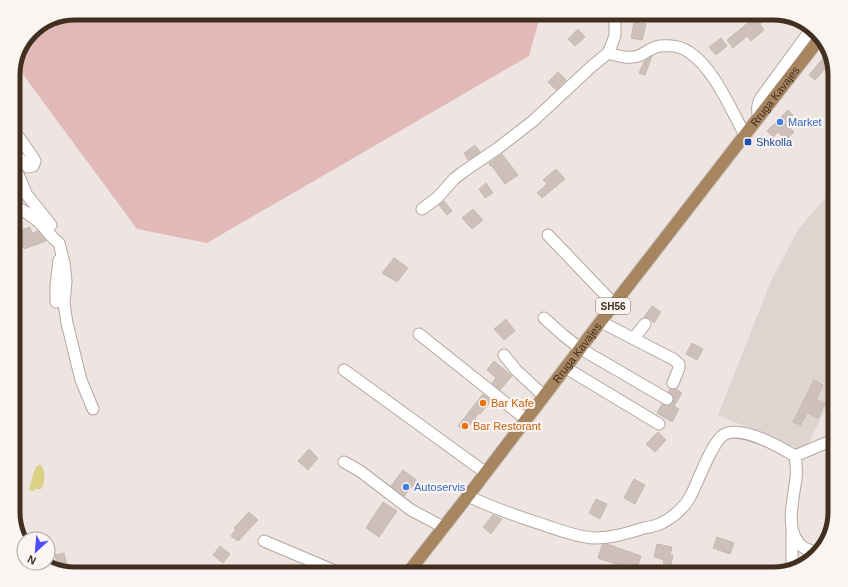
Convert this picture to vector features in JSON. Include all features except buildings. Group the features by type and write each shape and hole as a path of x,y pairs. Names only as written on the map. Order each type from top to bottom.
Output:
{"main road":[{"name":"Rruga Kavajes","path":"412,567 817,42"}],"street":[{"path":"422,209 437,198 462,172 533,122 591,67 608,53 615,35 615,20"},
{"path":"759,118 757,104 808,33"},
{"path":"608,53 630,58 658,46 669,45 679,47 689,52 696,57 715,80 745,135"},
{"path":"20,140 31,153 35,162 33,166 28,167 20,159"},
{"path":"20,179 27,195 55,230 58,236 66,281 64,303 67,323 81,380 93,409"},
{"path":"20,209 36,220 59,243"},
{"path":"548,235 614,304"},
{"path":"56,302 59,243"},
{"path":"544,318 580,349 667,399"},
{"path":"601,322 673,359 678,364 679,368 673,383"},
{"path":"634,338 645,324"},
{"path":"419,334 527,420"},
{"path":"504,356 516,370 544,396"},
{"path":"566,368 659,424"},
{"path":"344,370 486,473"},
{"path":"468,496 500,510 562,531 593,538 606,537 620,535 661,523 677,513 689,498 715,443 724,434 734,432 754,436 770,442 796,456"},
{"path":"796,456 828,442"},
{"path":"792,564 792,517 797,476 796,456"},
{"path":"344,462 360,471 406,506 443,527"},
{"path":"792,532 803,547 812,550"},
{"path":"264,541 282,544 328,567"}],"shaded area":[{"path":"75,20 539,20 529,56 207,243 137,229 20,71 22,61 29,44 44,29 64,21"},
{"path":"828,195 828,403 808,445 801,450 718,415 771,281 799,228"},
{"path":"38,465 41,465 44,470 44,480 41,489 35,489 33,491 29,490 34,471"}],"place":[{"name":"Market","path":"780,122"},
{"name":"Shkolla","path":"748,142"},
{"name":"Bar Kafe","path":"483,403"},
{"name":"Bar Restorant","path":"465,426"},
{"name":"Autoservis","path":"406,487"}]}
